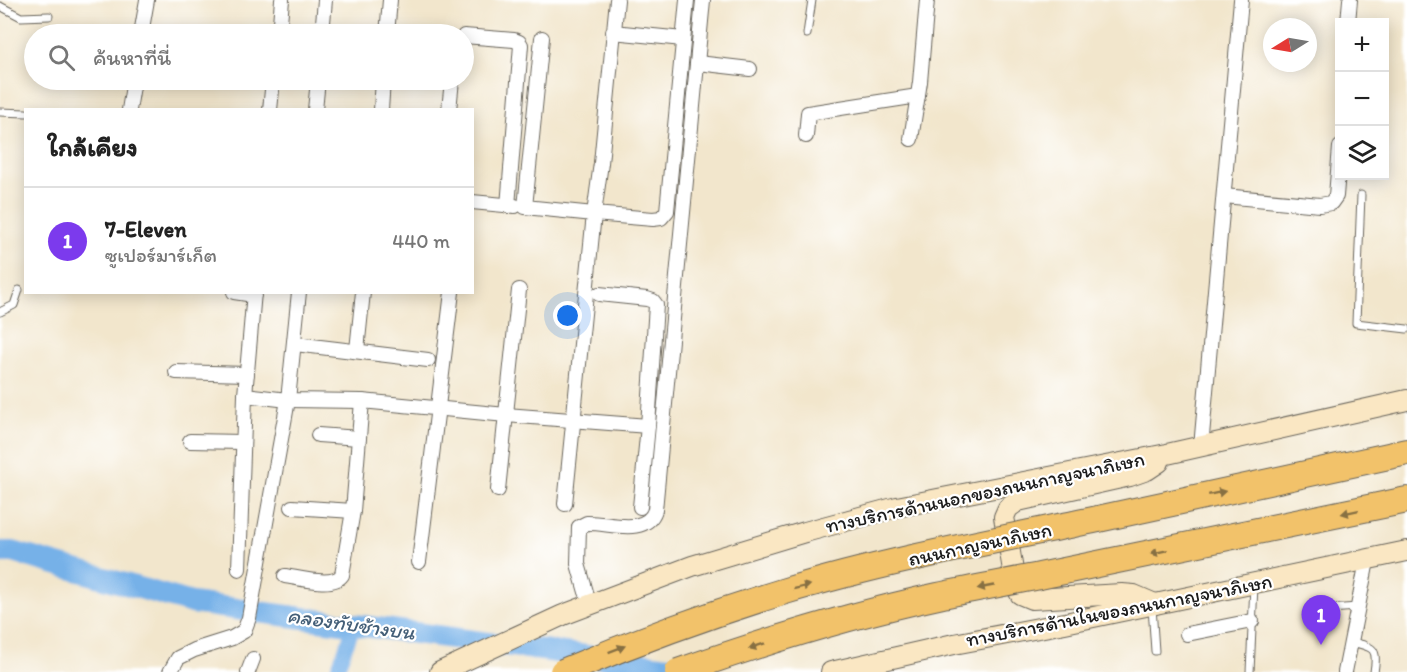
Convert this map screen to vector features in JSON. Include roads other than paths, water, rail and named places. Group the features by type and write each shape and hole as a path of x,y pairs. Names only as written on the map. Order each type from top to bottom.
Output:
{"highway":[{"name":"ถนนกาญจนาภิเษก","path":"563,672 665,631 783,592 927,555 1407,452"},
{"path":"678,672 796,633 938,596 1407,500"}],"main road":[{"name":"ทางบริการด้านนอกของถนนกาญจนาภิเษก","path":"440,672 563,615 692,566 805,531 897,507 1201,447 1407,400"},
{"path":"1153,604 1134,595 1122,594 1032,599 1020,594 1015,582 1004,517 1008,508 1018,501 1130,476 1157,464 1167,454"},
{"name":"ทางบริการด้านในของถนนกาญจนาภิเษก","path":"831,672 954,644 1407,551"}],"street":[{"path":"143,24 147,0"},
{"path":"280,24 282,0"},
{"path":"323,24 326,0"},
{"path":"388,24 390,0"},
{"path":"565,504 617,0"},
{"path":"474,202 662,218 667,211 687,0"},
{"path":"586,592 578,564 579,527 586,523 642,525 652,518 655,510 703,0"},
{"path":"911,139 918,96 927,0"},
{"path":"1201,447 1241,0"},
{"path":"1348,18 1350,0"},
{"path":"614,32 683,39"},
{"path":"474,37 514,40 520,45 508,206"},
{"path":"525,207 542,38"},
{"path":"698,63 750,69"},
{"path":"129,108 132,90"},
{"path":"270,108 272,90"},
{"path":"315,108 317,90"},
{"path":"381,108 382,90"},
{"path":"449,108 451,90"},
{"path":"806,136 808,113 918,96"},
{"path":"1224,196 1320,205 1331,203 1336,196 1337,180"},
{"path":"498,490 519,290"},
{"path":"239,569 245,394 254,294"},
{"path":"170,672 178,658 232,638 244,631 249,618 288,400 299,294"},
{"path":"357,350 363,294"},
{"path":"419,562 452,294"},
{"path":"599,294 647,299 656,305 640,507"},
{"path":"295,344 428,360"},
{"path":"176,372 247,374"},
{"path":"245,394 288,400 362,401 648,426"},
{"path":"285,576 329,582 339,578 353,512 362,401"},
{"path":"318,435 359,438"},
{"path":"190,441 243,442"},
{"path":"292,507 353,512"},
{"path":"1345,672 1367,561"},
{"path":"1187,634 1252,621"},
{"path":"248,672 253,658"}],"lane":[{"path":"807,34 812,0"},
{"path":"0,6 21,17 49,16"},
{"path":"0,112 24,113"},
{"path":"1361,195 1356,323 1407,329"},
{"path":"0,312 14,305 19,290"},
{"path":"1248,672 1254,583"},
{"path":"1153,604 1155,651"},
{"path":"1315,610 1358,607"},
{"path":"1351,642 1369,646 1374,650 1376,658 1374,672"}],"waterway":[{"name":"คลองทับช้างบน","path":"0,552 13,552 192,603 698,671"},
{"path":"336,672 355,624"}],"place":[{"name":"7-Eleven","path":"1321,645"}]}
